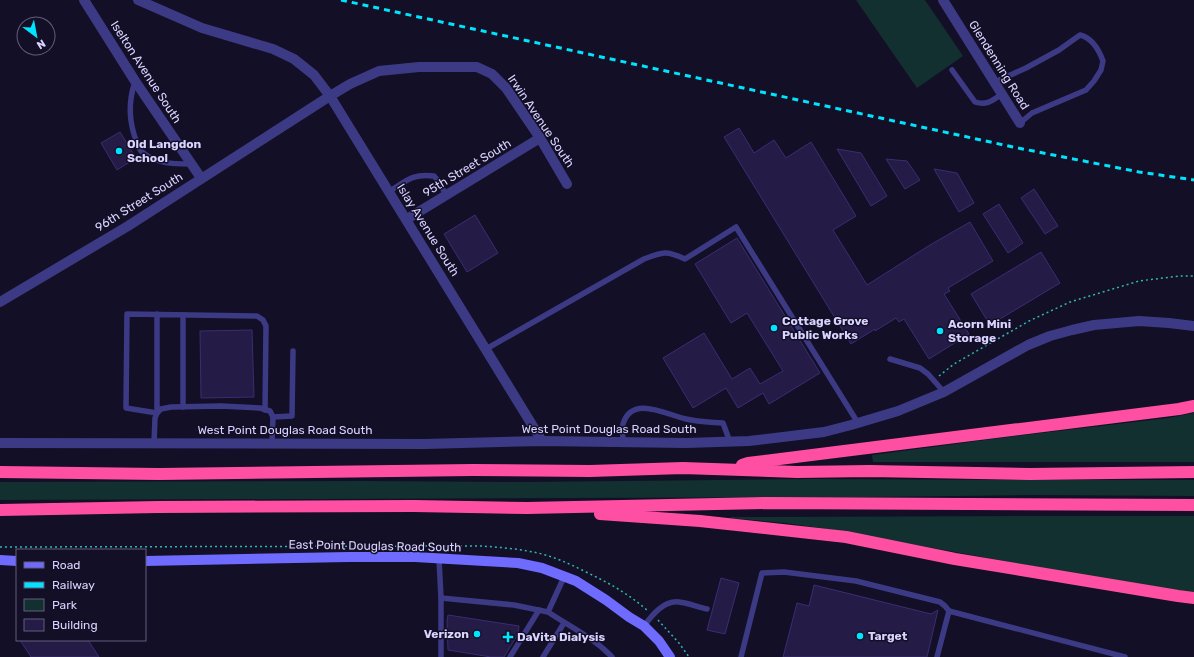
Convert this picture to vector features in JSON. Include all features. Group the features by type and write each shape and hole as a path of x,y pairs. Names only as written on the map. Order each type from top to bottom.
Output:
{"highway":[{"path":"730,469 748,463 1194,406"},
{"path":"0,472 167,474 472,470 590,471 683,468 796,472 870,471 1030,474 1194,472"},
{"path":"0,510 165,507 414,506 527,508 768,503 1194,505"},
{"path":"527,508 700,521 846,537 955,559 1194,598"},
{"path":"1178,596 1194,603"}],"street":[{"name":"Iselton Avenue South","path":"84,0 135,81 201,178"},
{"name":"Islay Avenue South","path":"138,0 202,28 273,49 294,59 314,75 330,96 407,219 542,441"},
{"name":"Glendenning Road","path":"946,1 1020,123"},
{"name":"96th Street South","path":"0,302 128,226 350,84 379,71 419,67 477,67 492,74"},
{"name":"Irwin Avenue South","path":"492,74 506,88 540,138 567,184"},
{"name":"95th Street South","path":"407,219 540,138"},
{"name":"West Point Douglas Road South","path":"0,444 424,444 542,441 686,443 749,441 824,432 898,411 944,392 1028,345 1050,336 1072,330 1094,325 1139,321 1194,326"},
{"name":"East Point Douglas Road South","path":"146,561 415,557 518,564 542,568 576,582 644,626 659,641 670,657"},
{"path":"0,560 16,560"}],"lane":[{"path":"995,82 1026,68 1059,50 1080,35 1090,40 1100,53 1103,61 1101,70 1086,90 1032,113 1020,123"},
{"path":"952,70 975,102 981,104 989,102 1002,94"},
{"path":"135,81 130,116 132,130 140,151 165,164 191,164"},
{"path":"390,192 410,178 426,175 434,176 440,182 446,195"},
{"path":"486,349 644,259 662,252 674,254 685,259 736,227 858,423"},
{"path":"157,413 126,408 127,314 258,316 263,320 266,326 265,410"},
{"path":"154,443 155,418 157,413 157,314"},
{"path":"183,315 183,407"},
{"path":"273,417 292,416 293,351"},
{"path":"890,359 920,368 935,380 944,392"},
{"path":"157,413 161,409 171,407 221,406 260,408 270,411 273,417 272,443"},
{"path":"623,442 623,425 625,419 631,412 643,407 701,422 723,423 730,442"},
{"path":"439,559 441,598 441,657"},
{"path":"740,657 762,573 784,572 856,581 940,602 949,611 1125,657"},
{"path":"548,612 564,576"},
{"path":"441,598 514,605 548,612 594,641 612,657"},
{"path":"644,626 652,615 671,602 679,602 707,609"},
{"path":"510,657 539,610"},
{"path":"937,657 949,611"},
{"path":"543,657 564,623"}],"path":[{"path":"935,380 954,364 1029,321 1070,302 1140,281 1180,276 1194,276"}],"green space":[{"path":"856,0 925,0 963,56 917,88"},
{"path":"1194,413 1194,462 873,462 872,455 1168,418"},
{"path":"814,479 1194,480 1194,496 1033,495 871,497 0,500 0,482 527,482"},
{"path":"1194,516 1194,593 1042,568 834,530 785,523 730,518 731,517"}],"building":[{"path":"739,128 754,153 774,140 786,158 811,142 856,216 833,230 867,285 930,245 970,222 993,261 948,288 950,291 944,294 969,334 929,359 904,319 899,322 896,318 851,344 724,137"},
{"name":"Old Langdon School","path":"120,132 136,158 117,170 101,143"},
{"path":"837,149 861,153 887,196 871,206"},
{"path":"886,159 907,161 920,180 905,189"},
{"path":"934,169 957,173 974,203 959,212"},
{"path":"1034,189 1058,226 1045,234 1021,198"},
{"path":"999,204 1023,243 1008,253 983,214"},
{"path":"475,215 498,253 467,272 444,234"},
{"name":"Cottage Grove Public Works","path":"737,238 820,373 769,404 763,393 738,408 726,388 693,408 663,358 704,333 732,379 750,368 760,384 783,371 747,313 731,323 695,264"},
{"path":"1041,252 1060,283 990,325 971,294"},
{"path":"252,330 254,397 201,398 200,331"},
{"path":"721,578 739,583 725,634 707,630"},
{"name":"Target","path":"814,585 931,614 938,610 927,657 783,657 797,603 809,606"},
{"path":"448,615 519,626 518,634 504,657 491,657 448,650"},
{"path":"21,641 89,641 99,657 31,657"}],"railway":[{"path":"341,0 1013,147 1139,172 1194,180"}],"place":[{"name":"Old Langdon School","path":"119,151"},
{"name":"Cottage Grove Public Works","path":"774,328"},
{"name":"Acorn Mini Storage","path":"940,331"},
{"name":"Verizon","path":"477,634"},
{"name":"Target","path":"860,636"},
{"name":"DaVita Dialysis","path":"508,637"}]}
